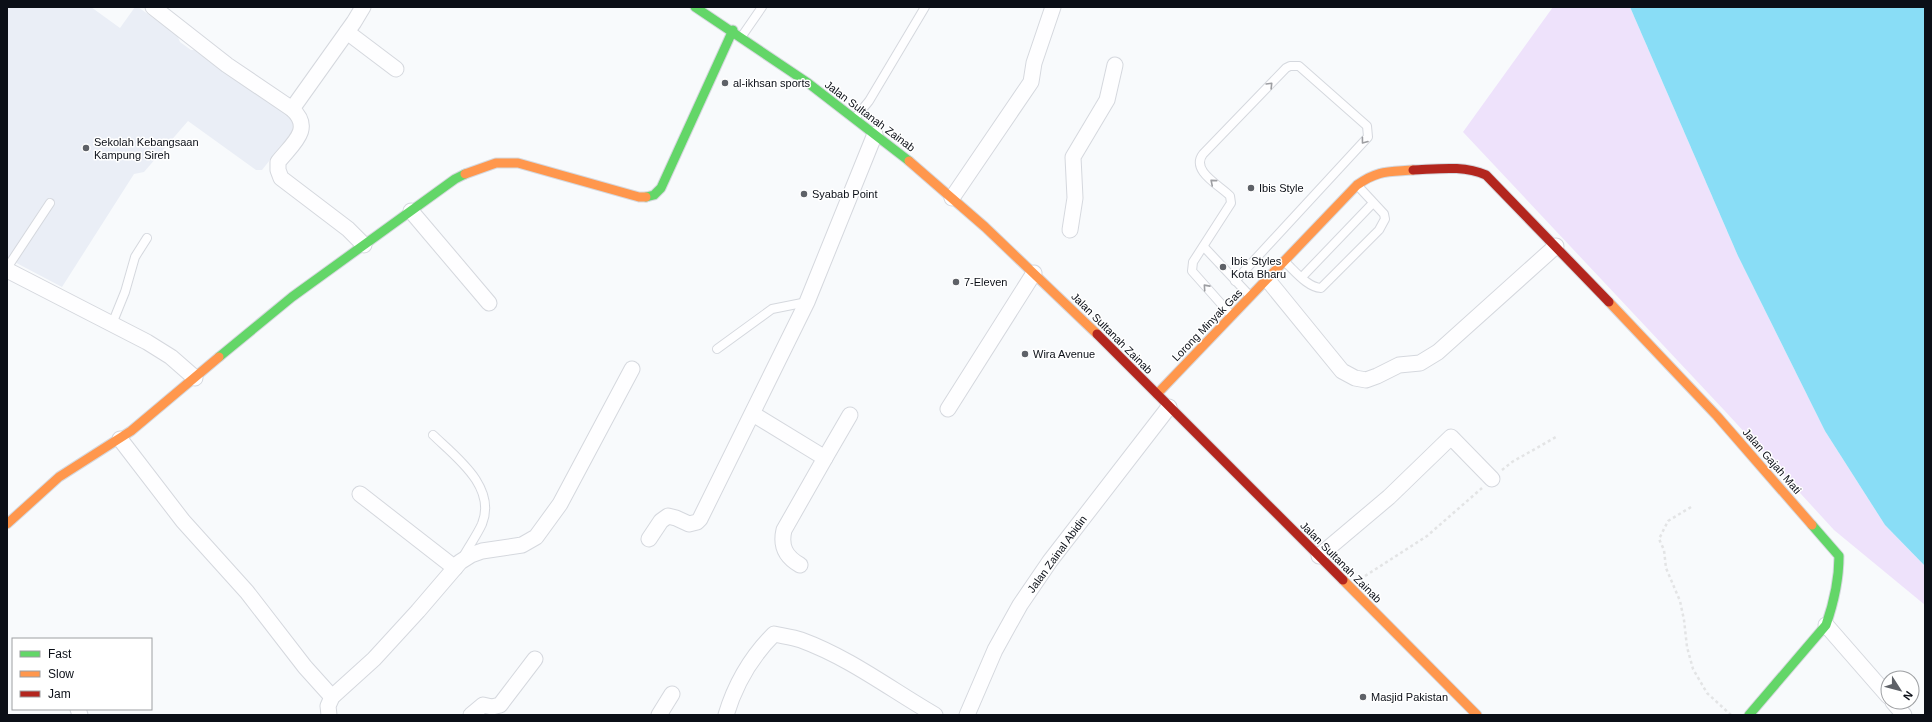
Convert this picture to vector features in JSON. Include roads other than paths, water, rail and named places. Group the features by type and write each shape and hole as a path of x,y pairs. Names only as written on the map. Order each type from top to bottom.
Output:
{"street":[{"path":"292,109 347,32 362,7"},
{"name":"Jalan Sultanah Zainab","path":"695,7 742,36 854,118 952,198 1034,273 1157,394 1477,715"},
{"path":"952,198 1031,82 1034,63 1053,7"},
{"path":"159,9 227,65 300,116 303,125 299,136 278,162 278,170 281,178 348,229 364,246"},
{"path":"7,524 59,477 120,439 292,297 455,179 477,169 496,163 518,163 639,197 653,196 661,188 733,30"},
{"path":"347,32 396,69"},
{"path":"1070,230 1075,198 1073,157 1107,100 1115,65"},
{"path":"649,539 661,521 668,516 689,524 697,522 753,414 807,302 875,134"},
{"name":"Jalan Gajah Mati","path":"1357,185 1371,175 1384,172 1446,168 1474,170 1486,175 1556,246 1717,416 1839,556 1840,573 1833,608 1826,625 1749,715"},
{"name":"Lorong Minyak Gas","path":"1157,394 1357,185"},
{"path":"411,211 489,303"},
{"path":"1267,279 1342,371 1355,378 1366,380 1378,376 1399,365 1420,363 1438,352 1556,246"},
{"path":"7,269 172,357 195,378"},
{"path":"948,408 1034,273"},
{"path":"329,715 328,706 332,697 374,659 418,612 458,565 470,555 482,551 522,545 536,537 560,504 632,369"},
{"name":"Jalan Zainal Abidin","path":"967,715 995,650 1020,605 1050,561 1169,407"},
{"path":"753,414 825,458"},
{"path":"800,565 787,556 783,548 782,539 784,530 850,415"},
{"path":"1319,556 1389,497 1450,437 1492,479"},
{"path":"120,439 184,521 247,592 305,667 332,697"},
{"path":"360,494 458,565"},
{"path":"1826,625 1880,687"},
{"path":"726,715 732,696 761,648 774,634 800,640 858,666 888,685 895,692 935,715"},
{"path":"471,715 476,709 483,705 496,707 500,705 535,659"},
{"path":"659,715 672,694"}],"lane":[{"path":"742,36 762,7"},
{"path":"854,118 869,101 925,7"},
{"path":"1232,316 1192,271 1194,262 1230,207 1232,200 1228,193 1209,179 1200,164 1201,157 1286,68 1290,66 1299,66 1367,126 1368,137 1235,281"},
{"path":"1285,261 1315,288 1321,288 1342,268 1384,223 1385,219 1384,214 1357,185"},
{"path":"7,269 50,203"},
{"path":"1302,277 1373,203"},
{"path":"112,324 125,292 134,257 147,238"},
{"path":"1204,247 1250,297"},
{"path":"717,349 772,309 807,302"},
{"path":"433,435 466,466 480,485 485,504 482,523 458,565"}],"water":[{"path":"1630,7 1925,7 1925,566 1885,525 1825,431 1738,256"}],"place":[{"name":"al-ikhsan sports","path":"725,83"},
{"name":"Sekolah Kebangsaan Kampung Sireh","path":"86,148"},
{"name":"Ibis Style","path":"1251,188"},
{"name":"Syabab Point","path":"804,194"},
{"name":"Ibis Styles Kota Bharu","path":"1223,267"},
{"name":"7-Eleven","path":"956,282"},
{"name":"Wira Avenue","path":"1025,354"},
{"name":"Masjid Pakistan","path":"1363,697"}]}
